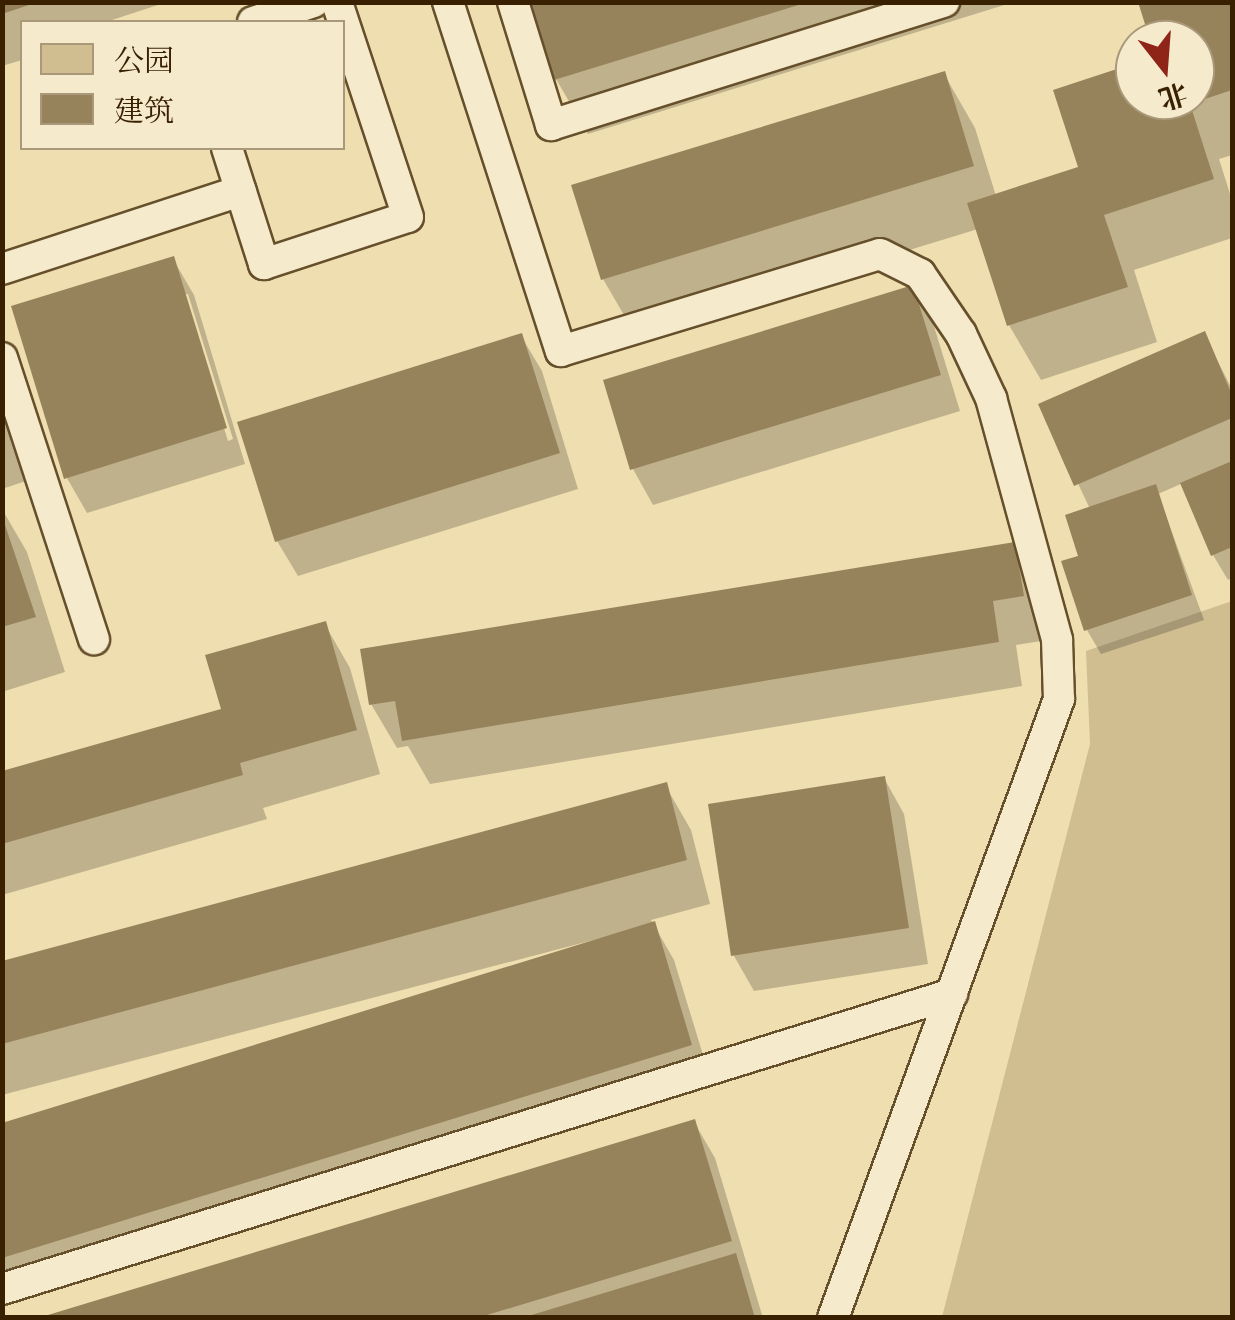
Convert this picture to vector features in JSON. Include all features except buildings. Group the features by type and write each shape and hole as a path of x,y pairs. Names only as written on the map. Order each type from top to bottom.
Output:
{"lane":[{"path":"259,20 314,2"},
{"path":"448,2 560,351 880,254 920,274 979,368 1057,640 1059,699 833,1318"},
{"path":"513,2 550,124 944,2"},
{"path":"228,150 264,264 408,218 345,26"},
{"path":"2,270 241,191"},
{"path":"2,358 94,639"},
{"path":"2,1289 952,994"}],"green space":[{"path":"1232,601 1232,1317 942,1317 1090,744 1086,651"}]}
